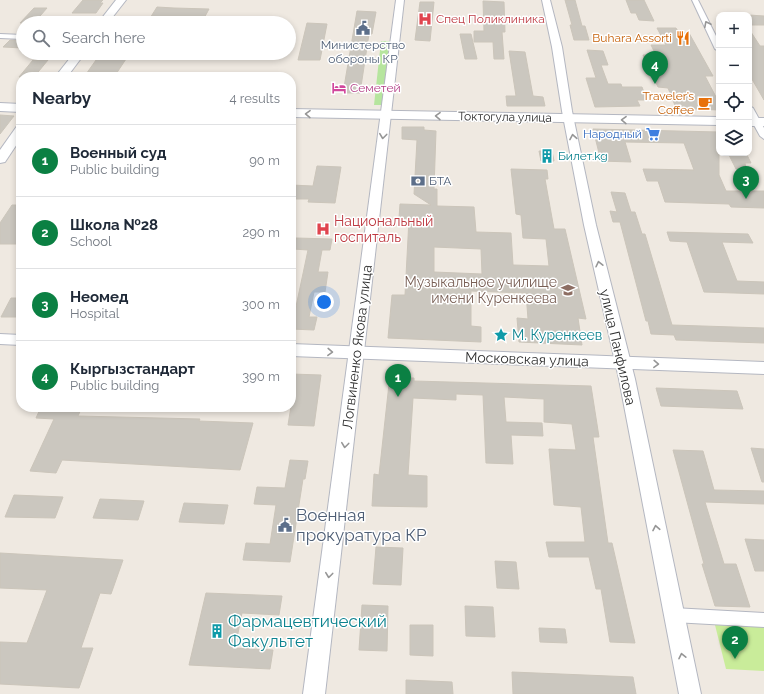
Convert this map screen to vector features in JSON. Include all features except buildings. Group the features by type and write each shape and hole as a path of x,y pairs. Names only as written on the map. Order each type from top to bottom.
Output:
{"main road":[{"path":"108,16 121,0"},
{"path":"65,72 74,60"},
{"path":"0,107 16,108"},
{"name":"Токтогула улица","path":"296,113 716,121"},
{"path":"0,159 16,136"},
{"path":"0,339 16,340"},
{"name":"Московская улица","path":"296,350 764,368"}],"street":[{"name":"Логвиненко Якова улица","path":"314,694 400,0"},
{"name":"улица Панфилова","path":"546,0 557,47 569,119 590,225 623,363 690,694"},
{"path":"695,0 719,48"},
{"path":"0,36 16,37"},
{"path":"756,122 764,136"},
{"path":"673,615 764,620"}],"green space":[{"path":"381,41 390,41 382,105 374,105"},
{"path":"715,625 764,627 764,671 726,669"}],"place":[{"name":"Спец Поликлиника","path":"425,19"},
{"name":"Министерство обороны КР","path":"363,28"},
{"name":"Buhara Assorti","path":"683,38"},
{"name":"Кыргызстандарт","path":"655,84"},
{"name":"Семетей","path":"339,88"},
{"name":"Traveler’s Coffee","path":"705,103"},
{"name":"Народный","path":"653,134"},
{"name":"Билет.kg","path":"547,156"},
{"name":"БТА","path":"418,181"},
{"name":"Неомед","path":"746,199"},
{"name":"Национальный госпиталь","path":"323,229"},
{"name":"Музыкальное училище имени Куренкеева","path":"568,290"},
{"name":"М. Куренкеев","path":"501,335"},
{"name":"Военный суд","path":"398,397"},
{"name":"Военная прокуратура КР","path":"285,525"},
{"name":"Фармацевтический Факультет","path":"217,631"},
{"name":"Школа №28","path":"735,659"}]}
